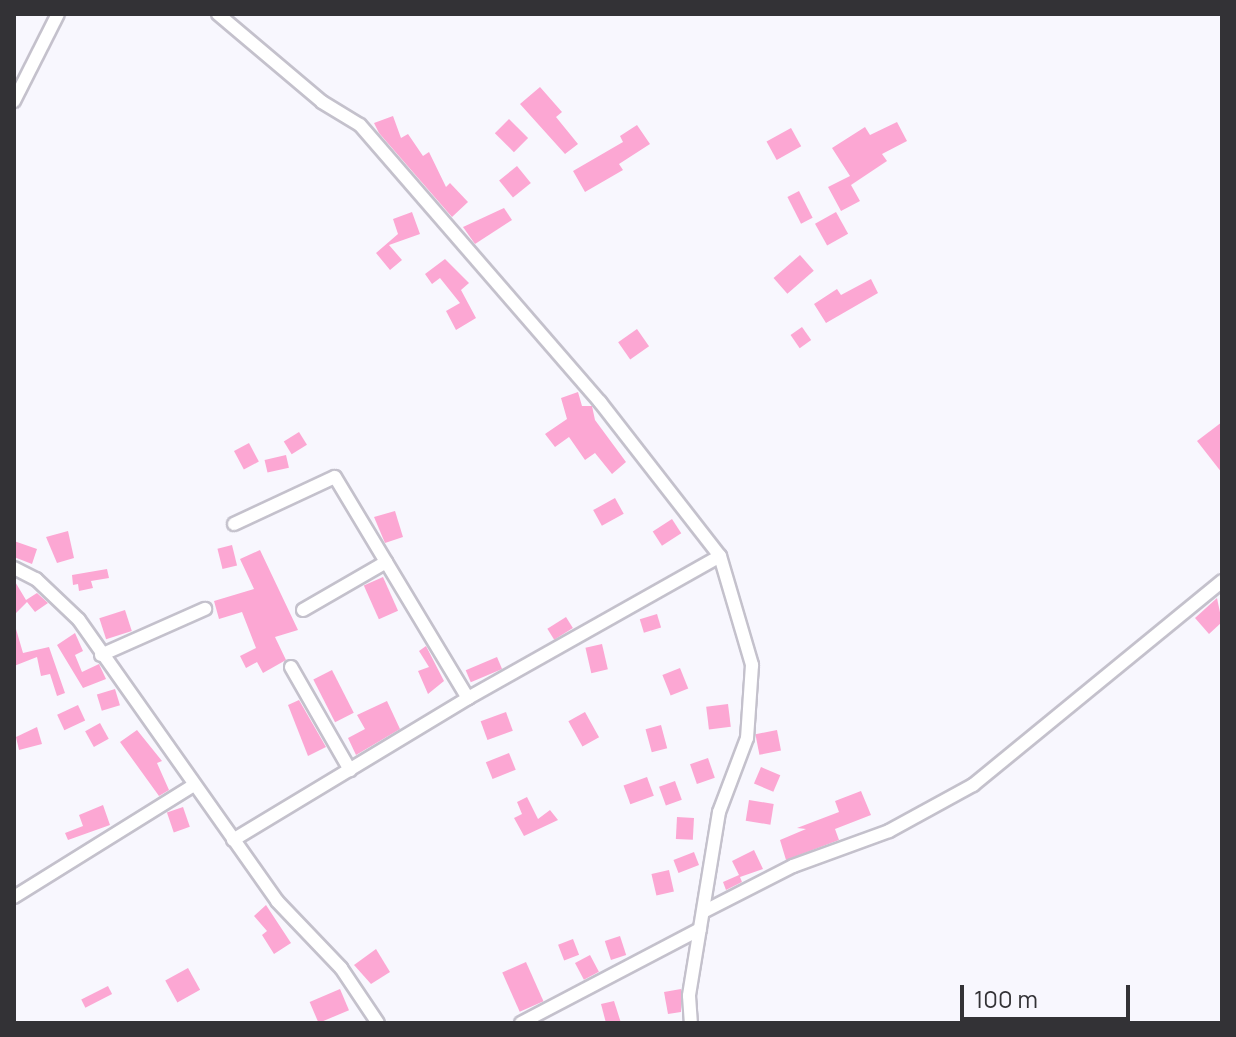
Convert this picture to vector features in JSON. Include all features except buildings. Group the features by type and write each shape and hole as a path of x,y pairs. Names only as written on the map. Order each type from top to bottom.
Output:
{"street":[{"path":"14,101 58,14"},
{"path":"218,14 322,102 360,125 600,402 720,556 752,665 747,738 719,812 689,996 691,1023"},
{"path":"234,524 335,477 468,698"},
{"path":"233,840 468,698 720,556"},
{"path":"303,610 386,562"},
{"path":"14,568 36,579 79,620 277,901 341,968 378,1023"},
{"path":"705,911 793,866 889,831 973,785 1222,581"},
{"path":"101,655 205,609"},
{"path":"291,667 350,770"},
{"path":"14,897 194,785"},
{"path":"521,1023 700,929"}]}
